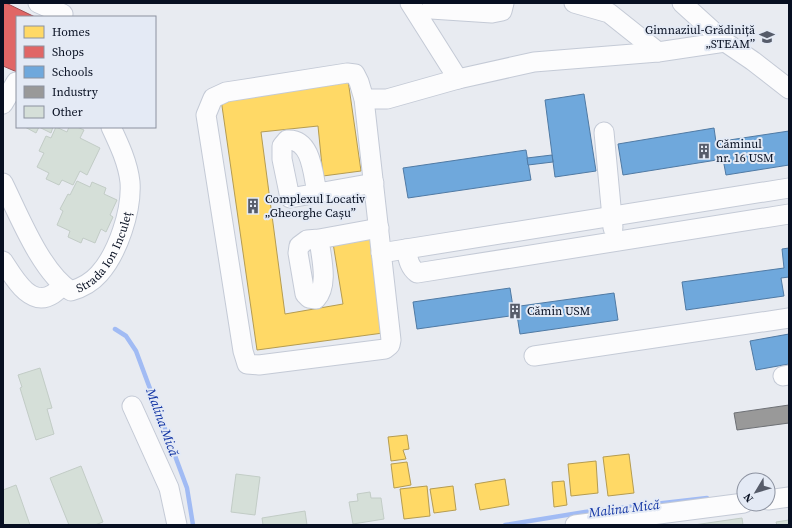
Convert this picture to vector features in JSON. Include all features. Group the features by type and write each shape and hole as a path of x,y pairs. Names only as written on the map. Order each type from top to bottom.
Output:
{"street":[{"path":"38,3 65,11"},
{"path":"410,3 458,79"},
{"path":"431,9 492,13 502,11 504,3"},
{"path":"574,3 609,13 658,52"},
{"path":"682,3 725,42 753,61 789,89"},
{"path":"364,99 387,99 458,79 534,62 658,52 725,42"},
{"path":"347,73 355,74 360,82 364,99 391,340 390,345 385,349 259,366 247,364 242,351 206,115 209,106 213,98 226,92 347,73"},
{"path":"3,104 16,82"},
{"name":"Strada Ion Inculeț","path":"3,184 37,251 54,276 63,286 71,291 80,288 92,281 108,261 125,220 129,200 130,183 128,169 112,128"},
{"path":"604,132 611,215 615,242"},
{"path":"317,193 308,153 301,144 294,140 287,140 282,146 282,159 290,198 374,183"},
{"path":"381,253 611,215 789,188"},
{"path":"406,249 410,265 417,273 789,214"},
{"path":"319,239 379,228"},
{"path":"3,261 18,285 27,293 38,298 52,295 63,286"},
{"path":"534,356 789,318"},
{"path":"132,406 169,488 177,525"},
{"path":"776,499 789,497"},
{"path":"575,525 654,520 736,505"}],"building: Homes":[{"name":"Complexul Locativ „Gheorghe Cașu”","path":"348,80 361,171 323,176 318,126 261,132 285,314 343,304 333,243 371,237 383,333 257,350 221,99"},
{"path":"407,435 409,449 403,450 406,459 391,461 388,437"},
{"path":"629,454 634,493 608,496 603,457"},
{"path":"596,461 598,493 571,496 568,464"},
{"path":"407,462 411,485 394,488 391,464"},
{"path":"505,479 509,505 480,510 475,484"},
{"path":"564,481 567,505 554,507 552,482"},
{"path":"427,486 430,516 404,519 400,489"},
{"path":"453,486 456,510 434,513 430,489"}],"building: Shops":[{"path":"3,3 6,3 33,16 16,16 16,72 3,66"}],"building: Schools":[{"path":"584,94 596,171 555,177 545,100"},
{"name":"Căminul nr. 16 USM","path":"714,128 716,142 789,131 789,165 726,175 723,159 623,175 618,144"},
{"path":"526,150 531,180 408,198 403,168"},
{"path":"552,155 553,162 528,165 527,158"},
{"path":"789,248 789,277 781,278 784,296 686,310 682,282 784,268 782,249"},
{"name":"Cămin USM","path":"510,288 513,307 614,293 618,320 520,334 517,315 417,329 413,302"},
{"path":"789,334 789,364 756,370 750,341"}],"building: Industry":[{"path":"789,405 789,423 737,430 734,413"}],"building: Other":[{"path":"27,128 38,128 36,133"},
{"path":"41,128 53,128 51,133"},
{"path":"56,128 67,132 69,128 79,128 84,130 80,138 100,148 87,175 80,171 73,185 62,180 59,185 46,179 49,173 37,167 44,153 39,151 46,136 51,138"},
{"path":"77,181 90,187 92,182 106,188 104,194 117,200 110,215 113,217 106,232 101,229 95,243 83,238 81,243 68,237 70,231 57,225 63,211 60,209 68,194 70,195"},
{"path":"40,368 52,408 47,409 54,434 36,440 20,388 22,387 18,375"},
{"path":"81,466 103,522 95,525 69,525 50,478"},
{"path":"236,474 260,477 255,515 231,512"},
{"path":"16,485 30,525 3,525 3,490"},
{"path":"370,492 371,498 381,498 384,519 353,524 349,502 358,501 357,494"},
{"path":"305,511 307,525 263,525 262,518"},
{"path":"742,518 743,525 694,525"},
{"path":"789,520 789,525 777,525 776,522"}],"waterway":[{"name":"Malina Mică","path":"115,329 126,336 136,351 187,488 193,525"},
{"name":"Malina Mică","path":"505,525 585,512 707,498"}],"place":[{"name":"Gimnaziul-Grădiniță „STEAM”","path":"767,37"},
{"name":"Căminul nr. 16 USM","path":"704,151"},
{"name":"Complexul Locativ „Gheorghe Cașu”","path":"253,206"},
{"name":"Cămin USM","path":"515,311"}]}
